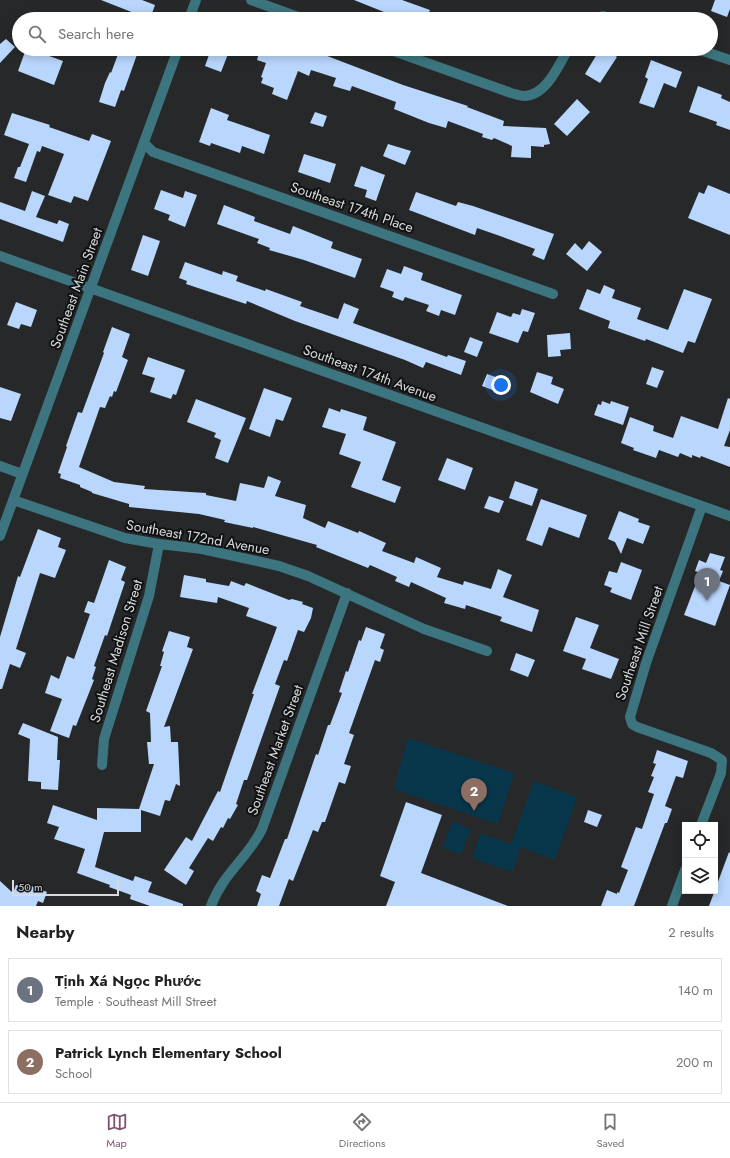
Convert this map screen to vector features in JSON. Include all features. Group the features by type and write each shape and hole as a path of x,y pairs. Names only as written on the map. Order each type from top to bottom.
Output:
{"street":[{"path":"192,12 196,0"},
{"path":"251,0 284,12"},
{"name":"Southeast Main Street","path":"0,536 175,56"},
{"path":"408,56 512,93 525,96 540,89 552,78 564,56"},
{"path":"718,56 730,60"},
{"name":"Southeast 174th Place","path":"144,143 153,152 553,294"},
{"name":"Southeast 174th Avenue","path":"0,256 730,516"},
{"path":"0,466 22,474"},
{"name":"Southeast 172nd Avenue","path":"13,500 97,530 125,538 202,549 247,558 308,576 424,629 487,651"},
{"name":"Southeast Mill Street","path":"702,506 646,663 630,717 632,724 637,727 712,753 722,760 721,773 702,822"},
{"name":"Southeast Madison Street","path":"102,765 104,739 149,596 159,544"},
{"name":"Southeast Market Street","path":"211,906 225,878 255,844 262,829 347,594"},
{"path":"672,906 682,878"}],"shaded area":[{"path":"408,738 514,773 498,824 394,789"},
{"path":"534,781 577,797 555,860 521,847 512,872 472,858 481,833 511,844"},
{"path":"452,822 471,829 461,854 443,848"}],"building":[{"path":"101,0 142,0 155,5 152,12 131,12"},
{"path":"354,0 402,0 430,10 429,12 384,12"},
{"path":"715,0 730,0 730,9 727,17 718,14 718,12 711,11"},
{"path":"6,39 12,44 12,50 0,63 0,44"},
{"path":"23,56 49,56 63,61 54,85 18,71"},
{"path":"117,56 136,56 124,91 121,90 115,107 99,102 105,83 110,72 111,73"},
{"path":"209,56 227,56 221,72 205,66"},
{"path":"258,56 327,56 403,85 468,106 467,107 504,121 503,126 546,128 550,144 544,145 544,147 531,146 531,158 511,157 512,146 494,138 492,140 482,137 483,134 448,121 446,128 429,123 394,109 396,102 352,86 350,91 333,86 336,78 311,70 309,76 298,71 287,100 272,94 274,88 261,83 263,78 261,77 266,63 257,60"},
{"path":"596,56 617,57 600,83 585,74"},
{"path":"651,60 682,72 676,88 664,83 654,108 639,103 648,79 645,77"},
{"path":"698,86 722,95 721,98 730,102 730,130 716,125 717,122 689,112"},
{"path":"577,99 590,112 567,136 554,124"},
{"path":"211,108 229,115 227,120 270,135 264,154 242,146 240,153 211,143 210,146 199,142"},
{"path":"315,112 327,116 323,127 310,123"},
{"path":"12,113 50,125 49,127 89,141 92,134 111,141 88,201 74,196 71,203 48,195 64,154 42,146 40,152 37,151 26,182 14,178 29,144 4,135"},
{"path":"388,144 411,151 405,165 383,156"},
{"path":"304,154 336,164 330,183 298,172"},
{"path":"361,166 385,175 376,201 365,197 367,190 354,186"},
{"path":"708,185 730,194 730,235 688,218 699,192 704,194"},
{"path":"161,190 183,198 185,191 197,195 185,227 168,220 170,215 154,209"},
{"path":"32,191 45,196 36,217 57,224 59,220 69,224 63,242 0,219 0,202 25,211"},
{"path":"416,192 456,206 458,202 473,206 554,234 544,260 532,255 535,249 500,236 477,228 475,235 409,210"},
{"path":"224,205 255,217 254,221 290,234 293,226 333,242 331,248 362,259 355,278 304,260 269,250 270,248 257,243 259,239 217,224"},
{"path":"143,235 160,241 148,276 131,270"},
{"path":"589,241 602,252 587,271 566,254 575,243 582,250"},
{"path":"185,262 222,275 223,271 238,276 236,281 265,291 266,289 302,302 300,306 338,319 344,303 359,309 353,323 447,357 448,355 466,361 461,375 426,362 423,368 405,360 295,321 247,301 246,304 186,284 187,281 179,278"},
{"path":"404,266 423,273 421,280 462,295 455,315 441,310 439,316 426,311 429,305 405,297 403,301 392,297 394,292 380,287 387,269 401,274"},
{"path":"604,285 615,290 612,298 641,308 637,319 668,330 684,289 712,299 695,343 688,341 683,353 646,339 645,341 608,328 610,321 579,309 587,289 600,294"},
{"path":"16,302 37,310 31,327 21,324 19,329 7,325"},
{"path":"522,309 535,313 528,332 523,331 518,343 489,333 497,312 511,317 513,313 520,315"},
{"path":"112,327 130,334 122,357 128,360 116,392 114,391 112,397 110,396 105,408 100,407 79,467 114,482 145,486 144,489 206,493 206,495 236,501 240,483 264,488 268,476 281,481 275,496 306,505 303,518 325,528 328,521 358,533 359,531 386,543 382,551 414,563 416,557 441,568 437,577 463,585 464,581 491,589 498,569 512,575 503,597 539,610 532,632 500,621 502,617 466,605 465,609 444,603 446,598 411,582 409,587 395,581 397,577 370,565 368,568 316,547 317,545 253,527 224,522 225,520 199,514 129,507 129,504 92,493 80,487 80,485 60,478 61,474 58,473 67,447 66,446 78,412 82,413"},
{"path":"570,333 571,349 560,350 561,356 548,357 547,335"},
{"path":"470,337 483,342 477,357 464,352"},
{"path":"148,357 185,370 176,395 173,394 171,399 150,392 155,378 142,374"},
{"path":"652,367 664,371 657,388 646,384"},
{"path":"537,372 553,377 551,384 564,389 558,404 530,392"},
{"path":"487,374 507,381 503,394 482,386"},
{"path":"0,387 21,394 11,421 0,418"},
{"path":"264,388 292,398 283,421 276,419 270,437 249,429"},
{"path":"728,398 730,399 730,430 724,446 730,447 730,467 701,456 700,458 692,455 692,458 680,453 678,457 659,450 656,458 633,450 634,448 621,443 630,417 654,426 653,431 673,438 681,416 718,429"},
{"path":"196,399 246,418 228,463 215,458 221,440 214,437 216,433 187,422"},
{"path":"602,401 610,404 611,401 629,407 623,425 594,415 598,404 601,405"},
{"path":"329,408 340,412 341,409 367,417 363,430 396,442 382,480 401,487 395,503 351,487 361,462 339,454 346,434 322,427"},
{"path":"447,458 473,468 465,490 438,480"},
{"path":"515,481 538,489 532,506 509,498"},
{"path":"489,496 504,501 499,513 484,508"},
{"path":"541,499 587,515 579,538 549,527 542,546 526,540"},
{"path":"619,511 639,519 638,522 650,526 643,544 627,538 621,554 615,542 608,539"},
{"path":"38,529 61,538 58,547 66,550 55,578 40,573 16,649 26,653 20,668 10,664 2,689 0,689 0,637 18,576 20,577"},
{"path":"710,553 725,557 720,570 723,571 719,581 730,585 715,626 684,615 700,573 695,571 699,560 706,563"},
{"path":"109,560 126,567 121,580 125,582 107,636 105,635 94,666 96,667 92,679 94,680 76,726 73,725 69,738 50,731 62,699 45,693 51,675 59,679 67,656 74,659 90,614 84,612 88,601 94,603"},
{"path":"621,562 642,570 631,600 610,592 612,588 604,585 609,571 617,573"},
{"path":"184,575 206,579 206,582 229,586 231,581 244,586 246,583 289,600 292,599 303,602 302,604 313,608 311,618 304,632 298,630 287,661 284,660 275,684 280,686 247,780 244,780 236,804 238,805 230,819 228,818 223,828 221,827 213,841 208,838 189,868 194,871 186,885 164,870 186,837 192,841 218,791 220,792 254,694 252,694 277,627 246,616 249,608 218,597 217,603 180,597"},
{"path":"576,617 599,625 590,648 619,659 611,679 582,669 586,659 563,651"},
{"path":"366,627 385,634 380,648 384,650 380,662 375,660 349,733 354,735 344,764 351,766 345,784 339,782 325,822 322,822 318,832 313,830 293,881 289,879 279,906 257,906 261,894 256,891 262,875 270,878 285,839 287,839 316,754 318,755 328,725 330,725 342,693 339,692 346,671 348,672 359,640 361,641"},
{"path":"169,631 190,637 187,647 193,649 164,727 170,726 171,742 178,742 180,786 176,784 170,801 165,800 160,816 141,810 141,832 104,832 95,867 133,881 135,876 152,882 148,892 183,904 183,906 150,906 130,899 131,895 109,887 110,885 77,873 85,849 54,839 59,827 47,823 53,805 97,820 97,808 139,809 154,764 149,764 147,742 151,742 150,713 146,711 162,666 160,666 164,652 162,651"},
{"path":"516,653 535,660 528,677 510,670"},
{"path":"23,723 58,737 57,760 60,760 58,790 41,789 41,782 28,781 30,739 18,734"},
{"path":"657,750 688,761 683,778 676,776 665,806 672,809 667,823 665,823 634,906 601,906 607,890 617,894 617,892 619,893 628,870 621,867 636,827 642,829 654,794 648,792 654,777 651,776 656,764 653,763"},
{"path":"406,802 442,815 421,873 508,906 386,906 395,882 380,876"},
{"path":"588,810 602,815 597,827 584,822"},
{"path":"729,852 730,906 709,906 713,894 718,894 718,882"},
{"path":"0,881 13,893 16,885 24,887 26,884 47,892 43,903 38,901 36,906 0,906"}],"place":[{"name":"Tịnh Xá Ngọc Phước","path":"707,601"},
{"name":"Patrick Lynch Elementary School","path":"474,811"}]}
